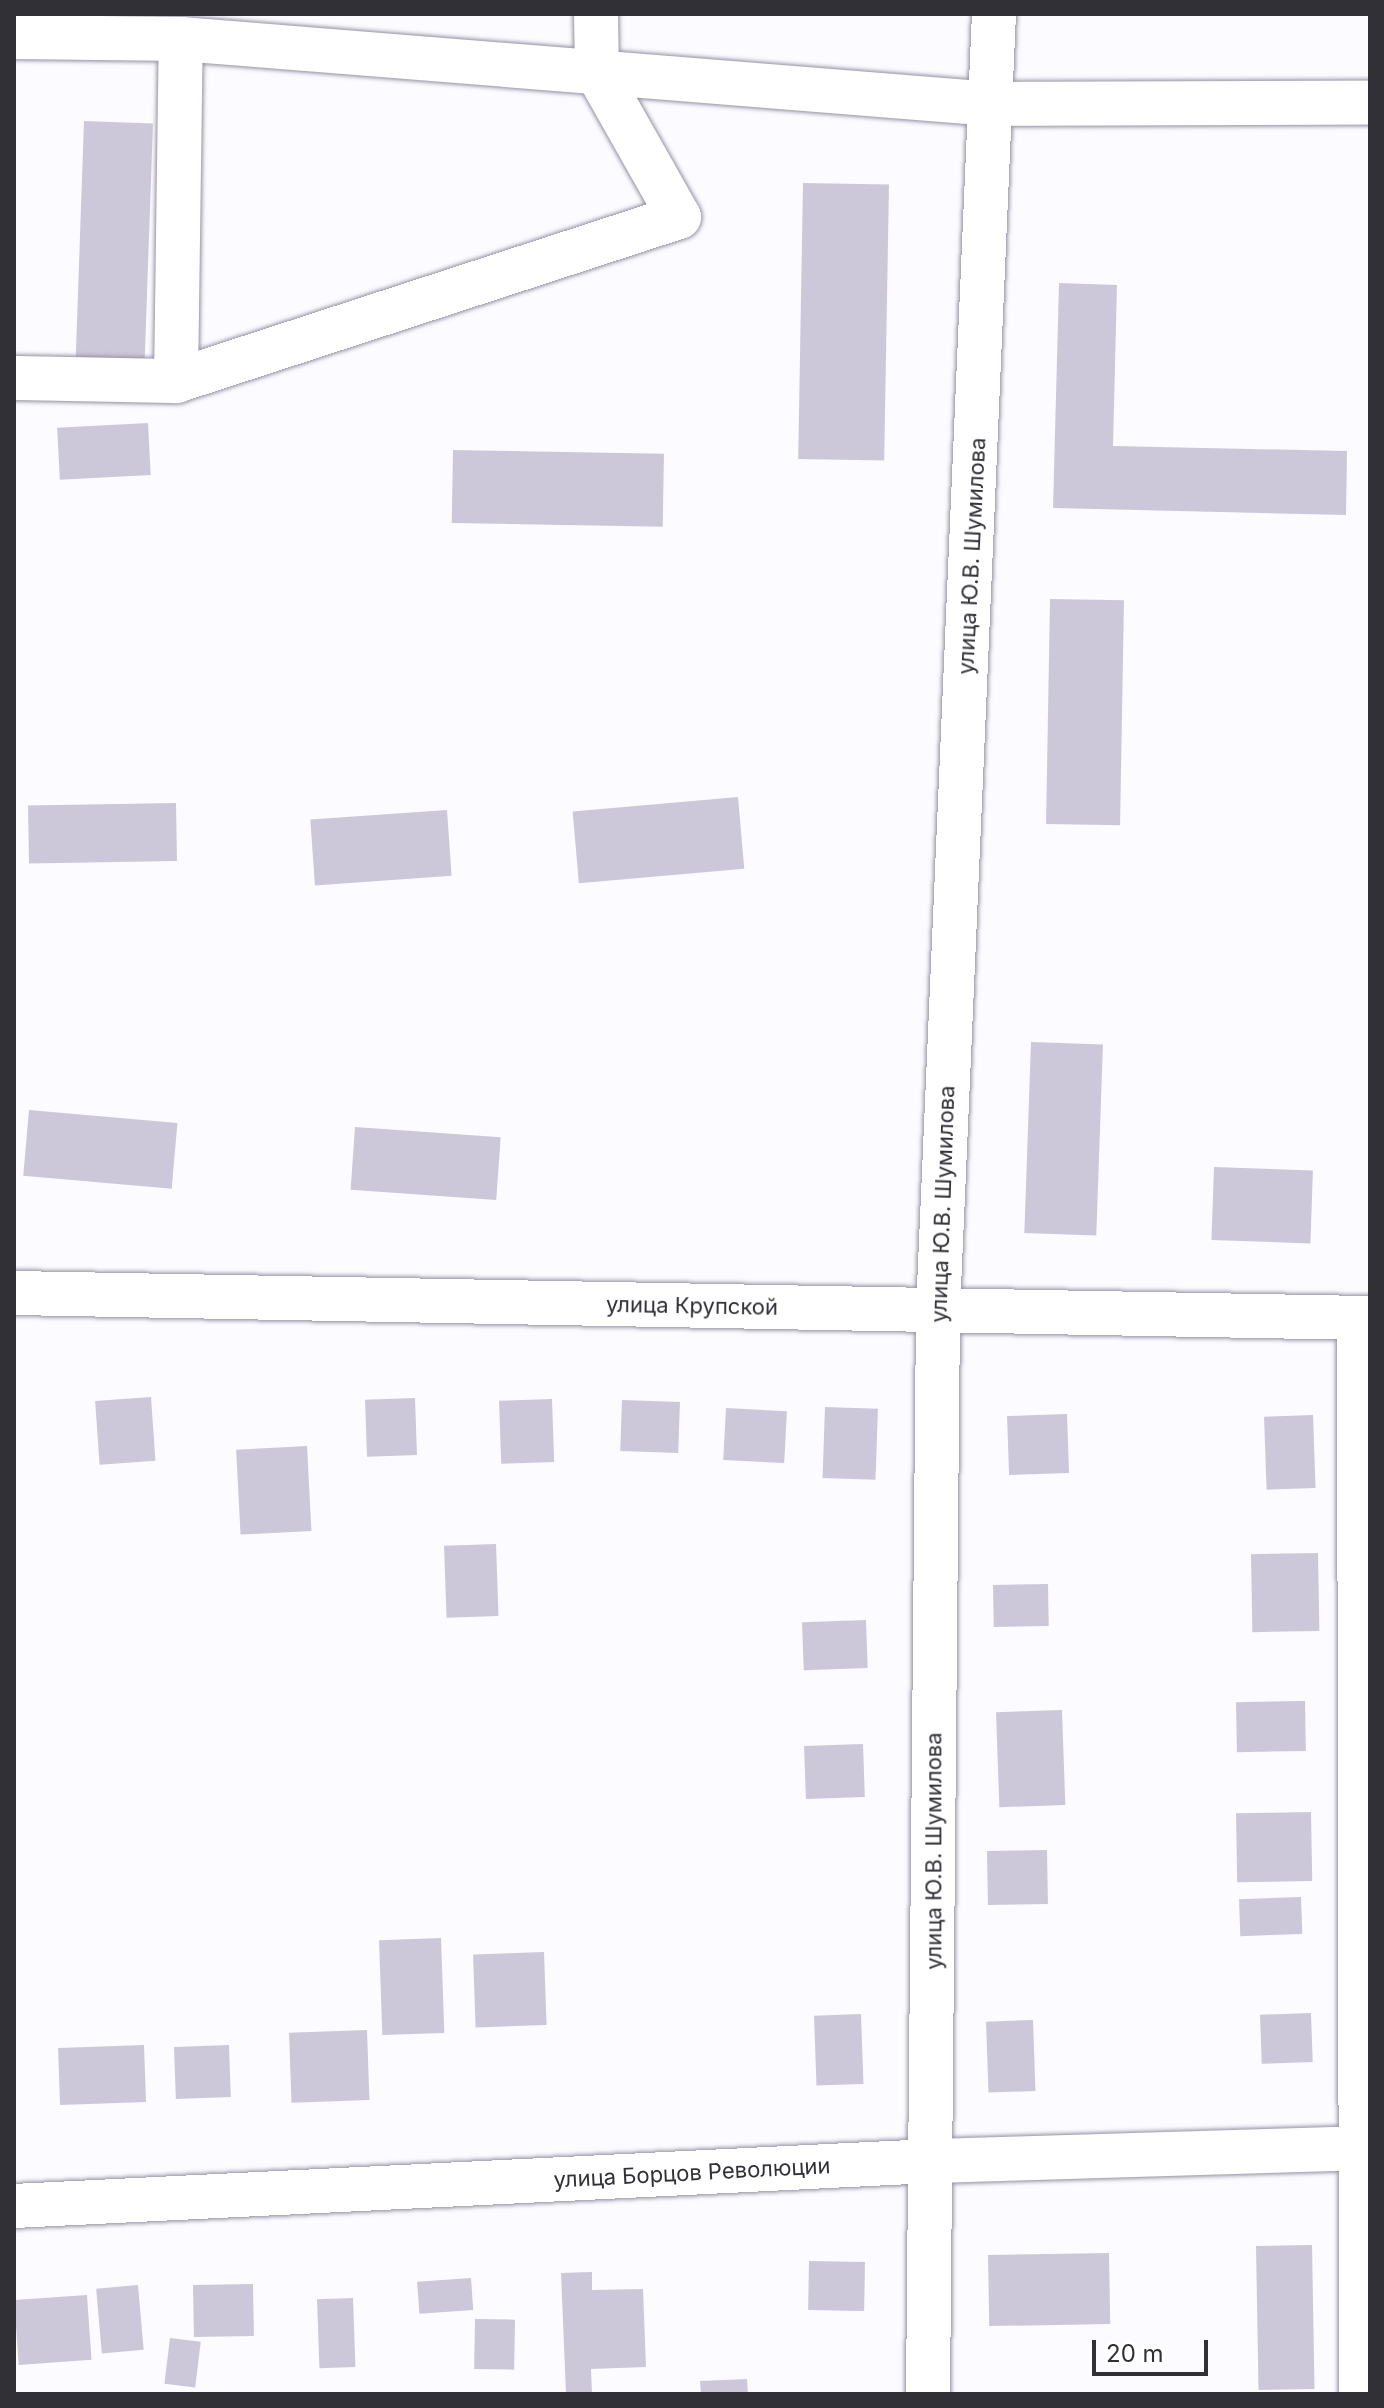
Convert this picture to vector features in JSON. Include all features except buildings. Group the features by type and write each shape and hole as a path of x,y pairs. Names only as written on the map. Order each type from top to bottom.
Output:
{"street":[{"path":"14,378 176,381 679,217 597,72 596,14"},
{"name":"улица Ю.В. Шумилова","path":"928,2394 938,1311 994,14"},
{"path":"14,37 181,39 992,104 1370,103"},
{"path":"176,381 181,39"},
{"name":"улица Крупской","path":"14,1293 1364,1318"},
{"path":"1361,2394 1366,2148 1364,1318"},
{"name":"улица Борцов Революции","path":"14,2206 932,2161 1366,2148"}]}
